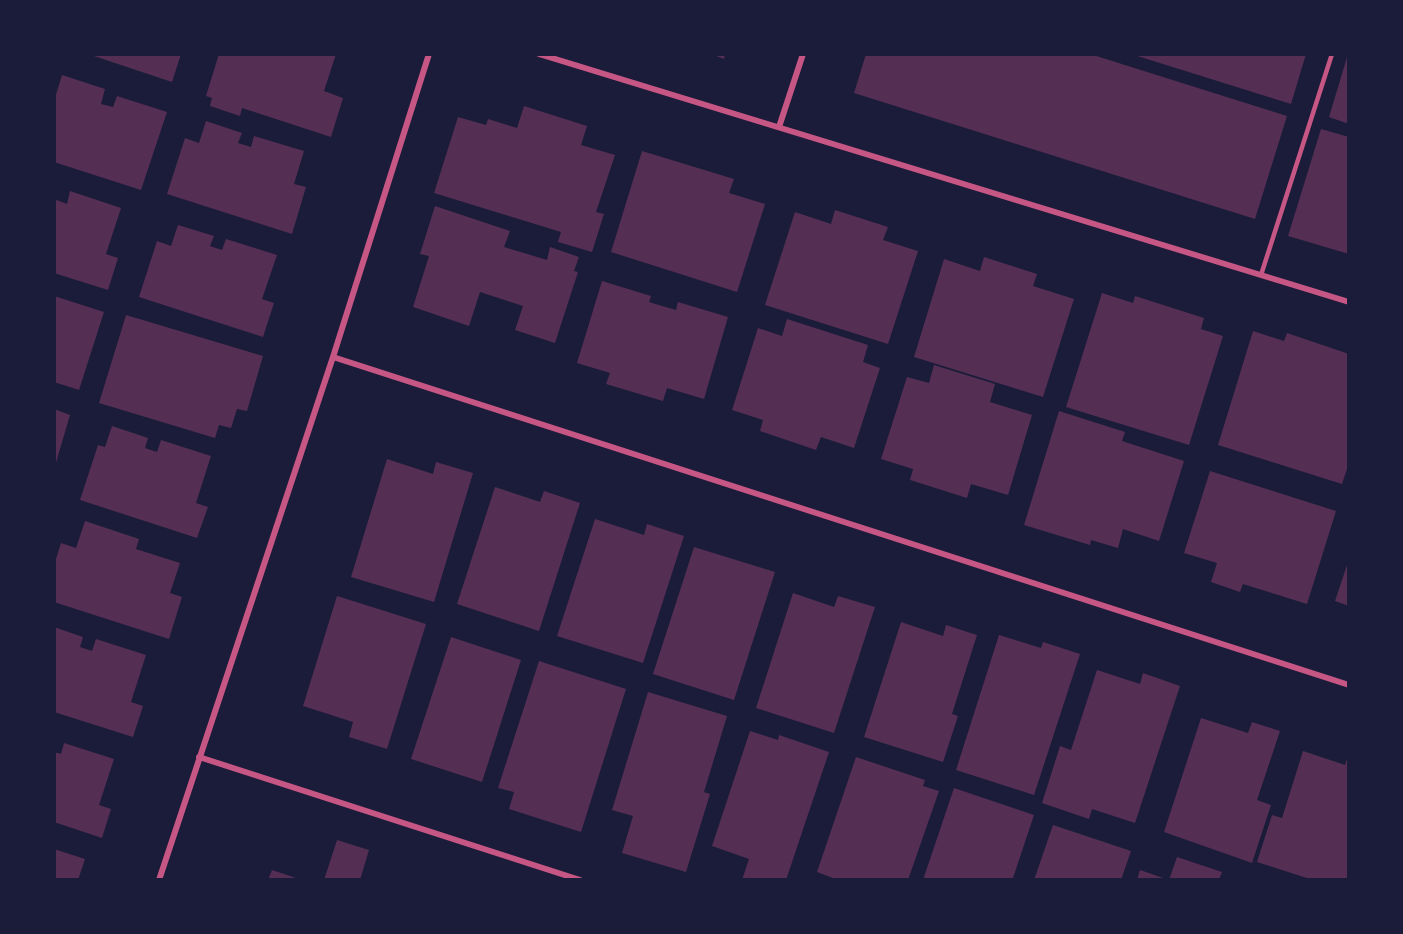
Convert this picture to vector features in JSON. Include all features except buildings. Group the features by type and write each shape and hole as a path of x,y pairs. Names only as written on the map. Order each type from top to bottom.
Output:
{"street":[{"path":"159,880 333,357 429,54"},
{"path":"539,54 1349,302"},
{"path":"779,127 803,54"},
{"path":"333,357 1349,685"},
{"path":"199,757 580,880"}],"lane":[{"path":"1261,275 1332,54"}]}
